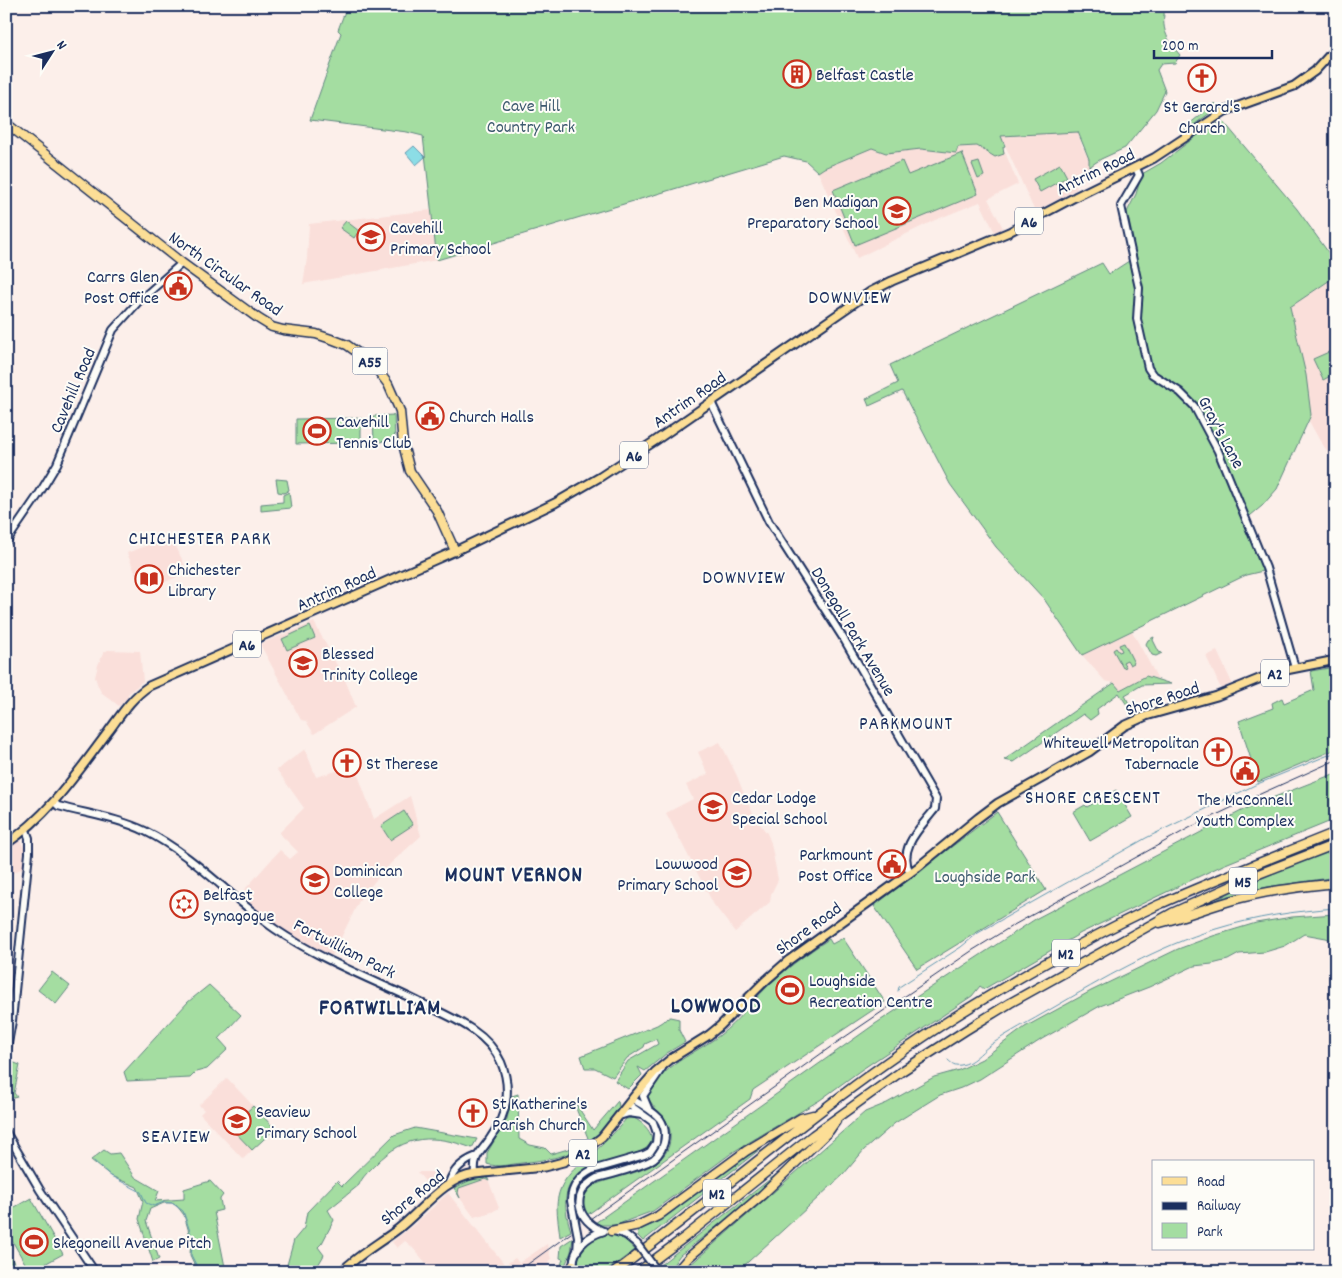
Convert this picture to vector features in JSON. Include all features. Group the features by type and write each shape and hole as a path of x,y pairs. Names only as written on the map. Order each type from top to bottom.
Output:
{"highway":[{"name":"North Circular Road","path":"6,123 182,263 272,327 316,334 347,344 372,363 388,384 397,404 402,427 403,444 410,471 437,511 455,552"},
{"name":"M2","path":"614,1272 818,1113 894,1057 955,1017 1069,950 1159,905 1336,832"},
{"name":"M5","path":"1153,924 1220,891 1336,844"},
{"name":"M2","path":"638,1272 840,1116 934,1050 988,1016 1108,948 1153,924 1208,907 1289,888 1336,883"},
{"path":"607,1231 639,1225 658,1216 746,1151 801,1118 818,1113"},
{"path":"676,1272 689,1256 775,1183 829,1131 840,1116"}],"main road":[{"name":"Antrim Road","path":"6,844 26,830 54,802 129,704 149,686 455,552 522,520 584,487 882,285 1010,232 1076,196 1136,168 1168,150 1225,111 1294,86 1314,70 1336,48"},
{"name":"Shore Road","path":"341,1272 360,1255 400,1228 449,1184 466,1175 544,1167 582,1154 602,1137 630,1101 664,1065 716,1029 789,960 910,873 978,818 998,804 1089,752 1116,731 1131,722 1156,713 1219,696 1265,676 1336,660"}],"street":[{"name":"Gray's Lane","path":"1136,168 1139,175 1121,206 1137,277 1139,294 1137,319 1148,368 1152,374 1180,392 1194,406 1218,451 1266,568 1295,668"},
{"name":"Cavehill Road","path":"6,542 57,464 113,330 134,305 182,263"},
{"name":"Donegall Park Avenue","path":"711,402 768,522 845,641 936,799 935,809 918,828 909,845 906,862 910,873"},
{"name":"Fortwilliam Park","path":"54,802 58,806 109,818 146,832 188,858 259,917 296,942 363,977 433,1009 480,1035 498,1056 506,1080 507,1092 504,1113 474,1163 475,1174"},
{"name":"Fortwilliam Park","path":"44,813 52,809 66,808"},
{"path":"6,1054 12,1021 29,853 29,838 26,830"},
{"path":"573,1269 578,1237 571,1201 571,1195 575,1186 584,1174 592,1170 650,1152 656,1143 657,1133 646,1112 643,1096 664,1065"},
{"path":"630,1101 646,1112 656,1115 663,1126 665,1139 659,1153 649,1162 597,1178 589,1183 581,1195 580,1206 583,1216 595,1228 626,1235 637,1244 658,1272"},
{"path":"619,1116 629,1113 640,1116 646,1112"},
{"path":"6,1132 40,1190 95,1272"},
{"path":"449,1184 454,1173 470,1159 477,1156"},
{"path":"576,1252 586,1239 607,1231"}],"shaded area":[{"path":"1078,132 1082,146 1089,159 1089,167 1072,176 1077,189 1035,212 1001,136"},
{"name":"Ben Madigan Preparatory School","path":"958,147 1003,147 1018,184 988,199 1003,228 995,233 980,202 935,220 857,258 818,172 872,148 886,153 921,149 955,153"},
{"name":"Cavehill Primary School","path":"431,210 437,260 303,284 309,224"},
{"path":"1336,276 1336,463 1320,441 1309,421 1311,415 1290,307"},
{"path":"171,536 188,572 163,583 158,568 137,577 127,553"},
{"name":"Blessed Trinity College","path":"314,622 346,682 356,707 314,734 306,721 301,720 260,644"},
{"path":"1132,631 1158,679 1146,676 1120,690 1114,683 1105,681 1082,655"},
{"path":"108,650 140,651 143,681 128,694 128,697 119,706 101,692 95,677 104,652"},
{"path":"1217,651 1232,683 1221,689 1206,656"},
{"path":"720,742 737,776 747,802 758,822 767,833 771,843 778,880 771,894 770,902 735,932 714,905 666,813 693,799 686,785 708,774 698,752"},
{"name":"Dominican College","path":"305,749 316,777 340,770 344,777 357,772 374,819 410,796 421,836 391,863 361,897 332,956 298,939 238,897 280,850 290,859 298,852 279,833 304,808 277,770"},
{"path":"19,839 24,848 23,868 6,876 6,848"},
{"name":"Seaview Primary School","path":"227,1078 275,1129 243,1159 200,1114 204,1110 199,1105"},
{"path":"417,1172 437,1172 442,1177 432,1189"},
{"path":"486,1179 489,1182 499,1208 474,1217 460,1198 458,1189"},
{"path":"448,1193 505,1265 515,1258 519,1263 547,1244 551,1259 546,1269 542,1272 434,1272 405,1241 397,1248 392,1242 416,1223"}],"green space":[{"name":"Cave Hill Country Park","path":"347,6 1222,6 1222,11 1165,7 1164,27 1171,44 1180,55 1175,63 1161,64 1157,70 1165,91 1156,110 1125,148 1089,167 1089,159 1078,132 1001,136 1005,146 1003,147 1004,154 995,157 977,146 958,147 956,153 921,149 886,153 872,148 818,172 806,161 784,156 437,260 423,136 407,132 310,120 341,33 338,30"},
{"path":"1215,103 1217,108 1184,132 1188,125"},
{"path":"1223,121 1297,209 1336,263 1336,276 1290,307 1306,375 1311,415 1277,489 1262,506 1245,520 1263,571 1246,575 1082,655 1044,599 996,547 950,484 902,391 869,406 866,399 898,383 890,365 1102,263 1109,274 1135,257 1127,212 1136,194 1142,174 1161,163 1199,134"},
{"path":"962,153 978,194 855,245 833,190 902,161 908,175"},
{"path":"979,162 984,176 978,179 972,164"},
{"path":"1060,164 1067,177 1040,192 1033,179"},
{"path":"346,221 359,231 354,238 340,228"},
{"path":"1331,351 1336,361 1336,373 1323,380 1313,359"},
{"path":"394,415 395,441 374,442 373,416"},
{"name":"Cavehill Tennis Club","path":"361,418 361,443 296,444 296,419"},
{"path":"276,479 287,480 289,490 284,493 278,492"},
{"path":"289,492 291,508 261,511 261,504 283,502 283,495"},
{"path":"310,626 315,638 287,650 282,639"},
{"path":"1154,637 1153,640 1159,652 1162,653 1156,656 1152,655 1146,644 1148,640"},
{"path":"1124,643 1134,663 1130,665 1127,660 1123,662 1126,667 1123,668 1113,650 1116,648 1119,652 1122,651 1119,645"},
{"path":"1336,668 1336,749 1258,782 1239,721 1273,708 1272,703 1282,698 1284,703 1314,690 1311,671"},
{"path":"1146,676 1171,684 1142,685 1125,695 1129,704 1127,705 1119,693 1097,709 1098,714 1090,720 1083,714 1014,762 1004,760 1114,683 1120,690"},
{"path":"1336,773 1336,819 1223,865 1081,933 984,989 980,986 972,996 861,1070 820,1100 733,1152 653,1211 616,1225 595,1223 875,1024 1037,918 1249,807"},
{"path":"1116,790 1132,817 1090,841 1073,812 1085,805 1087,807"},
{"path":"404,811 413,825 390,840 381,826"},
{"name":"Loughside Park","path":"997,812 1046,890 917,969 874,906"},
{"path":"1336,848 1336,877 1268,887 1216,900 1251,882"},
{"path":"1336,914 1336,942 1304,934 1285,946 1265,952 1239,954 1228,960 1194,966 1149,987 1100,1006 1042,1039 980,1079 940,1095 895,1123 864,1150 843,1175 737,1272 685,1272 690,1265 865,1112 887,1103 934,1077 959,1070 982,1059 1025,1027 1091,991 1178,949 1256,923 1292,917"},
{"path":"843,938 885,1002 753,1090 750,1099 587,1215 582,1199 588,1189 602,1182 639,1171 656,1163 667,1150 669,1126 648,1096 661,1076 679,1061 726,1030 766,988 796,962 829,939 832,944"},
{"path":"52,972 70,986 56,1004 38,990"},
{"path":"209,985 241,1015 219,1039 228,1049 207,1069 196,1072 190,1078 127,1081 124,1072 188,1002"},
{"path":"670,1017 679,1019 679,1030 685,1042 667,1053 645,1071 638,1067 642,1075 628,1089 615,1081 628,1061 658,1044 656,1039 645,1044 644,1047 627,1058 613,1077 595,1068 585,1068 581,1056 657,1025"},
{"path":"9,1061 20,1065 14,1093 17,1097 6,1100 8,1097 6,1096 6,1074"},
{"path":"518,1094 519,1139 530,1145 545,1148 551,1154 575,1147 588,1138 576,1104 593,1130 618,1101 619,1107 599,1134 578,1150 554,1158 500,1166 487,1164 487,1153 507,1119 512,1096"},
{"path":"253,1106 275,1129 252,1150 230,1127"},
{"path":"634,1118 647,1129 650,1134 651,1143 641,1151 582,1173 572,1181 567,1193 566,1209 571,1231 560,1237 557,1206 558,1197 564,1182 626,1119"},
{"path":"415,1128 477,1139 472,1148 445,1140 433,1139 409,1142 387,1154 366,1174 359,1185 328,1210 334,1220 318,1247 324,1255 314,1272 285,1272 294,1240 304,1228 307,1212 337,1181 342,1186 394,1135"},
{"path":"764,1146 643,1241 638,1236 637,1232 642,1228 654,1224 669,1214 738,1162"},
{"path":"104,1150 110,1154 119,1153 135,1177 159,1191 155,1201 184,1199 184,1189 210,1181 223,1195 220,1199 222,1210 214,1212 226,1272 198,1272 190,1255 191,1239 184,1215 172,1203 164,1203 150,1209 146,1221 159,1259 153,1262 139,1219 143,1201 137,1187 111,1176 91,1160"},
{"path":"778,1173 742,1207 680,1255 668,1272 664,1272 660,1265"},
{"path":"487,1177 489,1181 485,1179 459,1188 460,1198 454,1188 471,1180"},
{"name":"Skegoneill Avenue Pitch","path":"31,1198 63,1254 30,1272 6,1230 6,1212"},
{"path":"602,1234 621,1238 635,1250 605,1272 579,1272 579,1258 583,1248 591,1240"},
{"path":"573,1238 571,1252 563,1270 555,1272 560,1268 563,1259 560,1258 561,1246"},
{"path":"6,1248 19,1272 6,1272"}],"water":[{"path":"414,146 425,157 416,165 406,153"}],"waterway":[{"path":"898,991 899,987 961,947 978,933 1146,838 1255,785 1336,752"},
{"path":"948,1060 952,1064 957,1065 969,1062 1004,1036 1131,964 1173,944 1194,936 1260,918 1336,908"},
{"path":"94,1161 111,1176 141,1192 146,1203 154,1206 164,1202 172,1203 183,1211 193,1240 191,1255 200,1272"}],"railway":[{"path":"590,1219 836,1043 973,950 1012,926 1191,827 1336,760"},
{"path":"517,1272 571,1233"}],"place":[{"name":"Belfast Castle","path":"797,74"},
{"name":"St Gerard's Church","path":"1202,78"},
{"name":"Ben Madigan Preparatory School","path":"897,211"},
{"name":"Cavehill Primary School","path":"371,237"},
{"name":"Carrs Glen Post Office","path":"178,286"},
{"name":"Church Halls","path":"430,416"},
{"name":"Cavehill Tennis Club","path":"317,431"},
{"name":"Chichester Library","path":"149,579"},
{"name":"Blessed Trinity College","path":"303,663"},
{"name":"Whitewell Metropolitan Tabernacle","path":"1218,752"},
{"name":"St Therese","path":"347,763"},
{"name":"The McConnell Youth Complex","path":"1245,771"},
{"name":"Cedar Lodge Special School","path":"713,807"},
{"name":"Parkmount Post Office","path":"892,864"},
{"name":"Lowwood Primary School","path":"737,873"},
{"name":"Dominican College","path":"315,880"},
{"name":"Belfast Synagogue","path":"184,904"},
{"name":"Loughside Recreation Centre","path":"790,990"},
{"name":"St Katherine's Parish Church","path":"473,1113"},
{"name":"Seaview Primary School","path":"237,1121"},
{"name":"Skegoneill Avenue Pitch","path":"34,1242"}],"district":[{"name":"DOWNVIEW","path":"850,296"},
{"name":"CHICHESTER PARK","path":"200,537"},
{"name":"DOWNVIEW","path":"744,576"},
{"name":"PARKMOUNT","path":"906,722"},
{"name":"SHORE CRESCENT","path":"1093,796"},
{"name":"MOUNT VERNON","path":"514,873"},
{"name":"LOWWOOD","path":"716,1004"},
{"name":"FORTWILLIAM","path":"380,1006"},
{"name":"SEAVIEW","path":"176,1135"}]}
